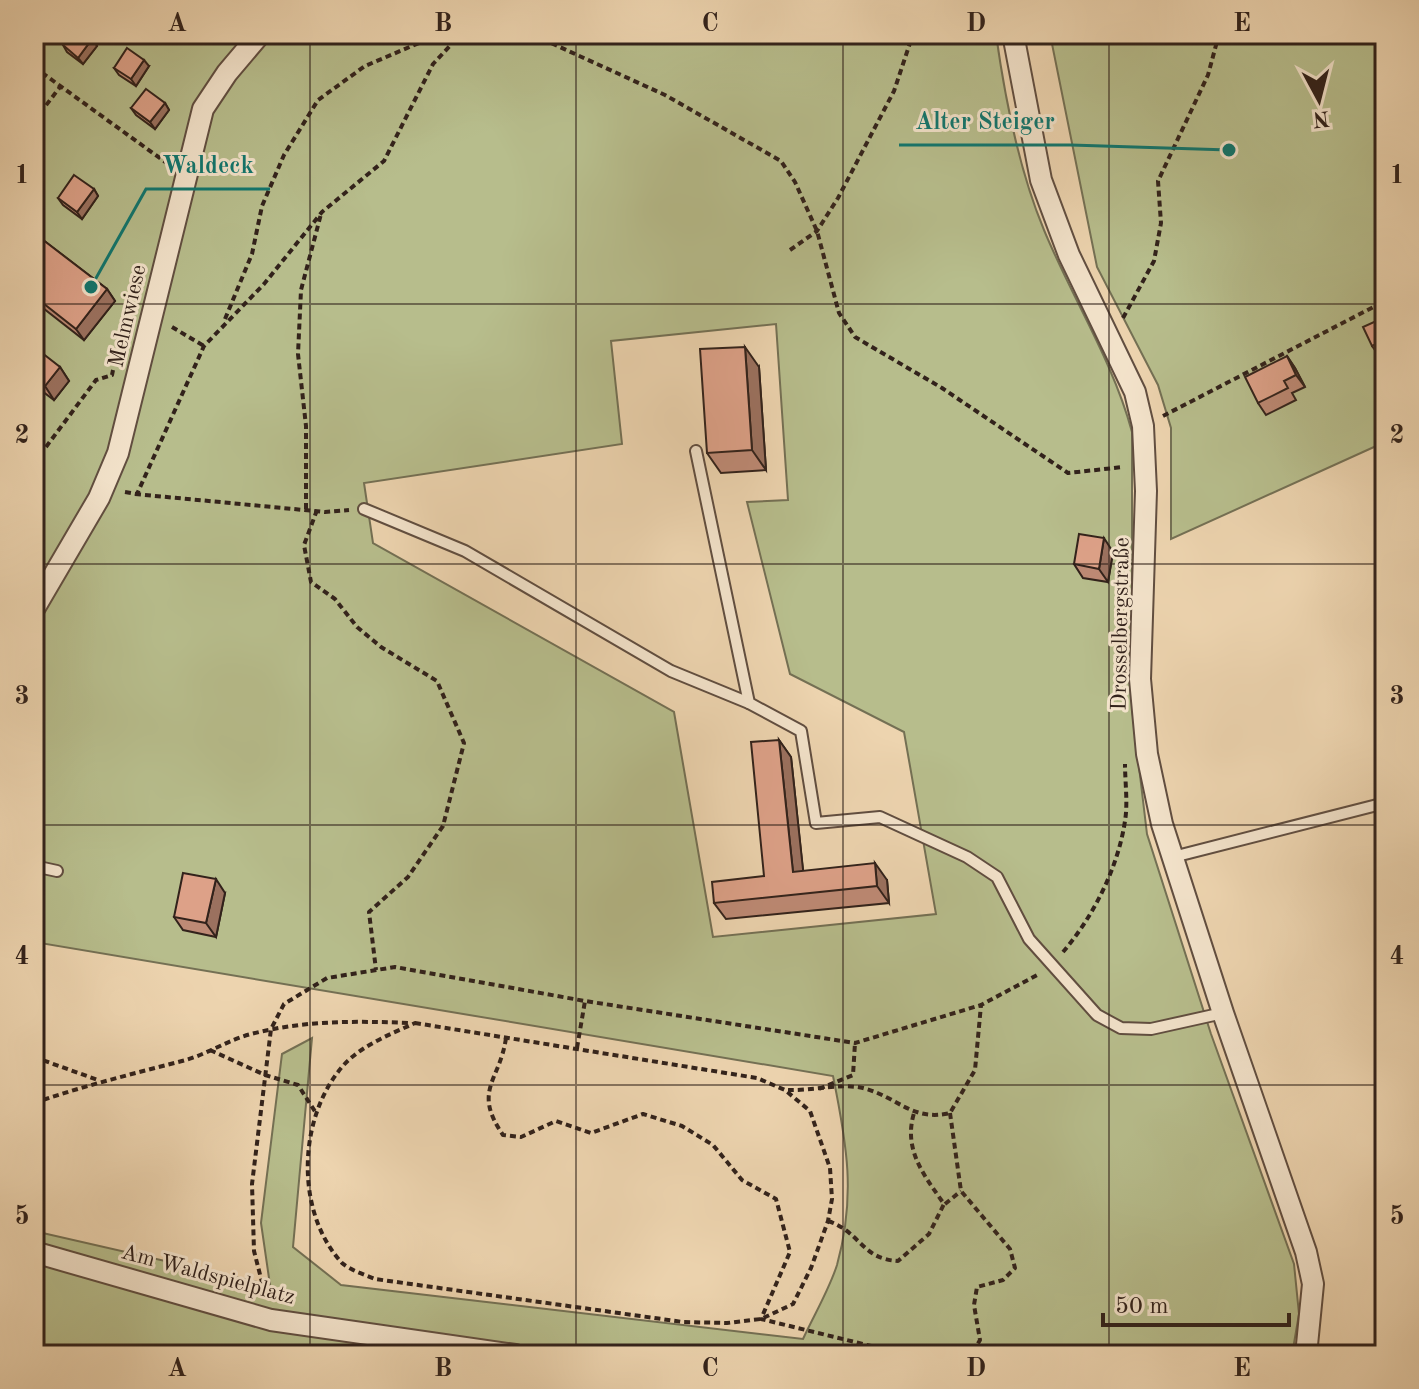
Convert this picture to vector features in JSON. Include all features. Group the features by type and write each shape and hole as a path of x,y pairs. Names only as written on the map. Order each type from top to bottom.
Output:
{"street":[{"name":"Melmwiese","path":"34,609 103,488 118,453 203,109 227,73 260,34"},
{"name":"Drosselbergstraße","path":"1013,34 1041,180 1069,255 1123,363 1135,392 1143,426 1146,464 1140,679 1147,754 1173,857 1306,1252 1313,1284 1306,1355"},
{"name":"Am Waldspielplatz","path":"34,1252 271,1320 515,1355"}],"lane":[{"path":"696,451 749,703"},
{"path":"364,509 465,551 671,671 749,703 801,731 816,823 880,817 967,857 997,877 1029,939 1097,1015 1121,1028 1151,1029 1223,1013"},
{"path":"1173,857 1385,803"},
{"path":"34,866 57,871"},
{"path":"1374,1355 1385,1352"}],"path":[{"path":"363,34 455,41 540,38 665,95 781,161 795,182 817,231 839,313 855,337 942,388 1068,473 1146,464"},
{"path":"137,494 204,346 224,321 264,284 322,212 384,161 433,64 461,34"},
{"path":"790,250 817,231 894,91 913,34"},
{"path":"1123,363 1118,329 1154,261 1161,223 1158,181 1208,75 1219,34"},
{"path":"224,321 252,254 262,206 284,155 318,100 365,66 429,39"},
{"path":"34,67 185,177"},
{"path":"34,121 60,87"},
{"path":"306,509 306,426 298,341 301,290 322,212"},
{"path":"1143,426 1385,301"},
{"path":"153,316 204,346"},
{"path":"34,463 96,380 112,375 116,360"},
{"path":"103,488 137,494 317,510 364,509"},
{"path":"127,495 137,494"},
{"path":"317,510 304,545 311,582 335,599 357,627 381,647 437,681 464,743 443,826 408,877 369,912 376,970"},
{"path":"271,1320 254,1251 252,1184 271,1029 284,1004 327,978 395,967 585,1001 855,1043 981,1005 1052,965 1095,907 1112,867 1125,821 1124,756"},
{"path":"577,1048 585,1001"},
{"path":"971,1355 980,1340 974,1305 977,1287 1003,1280 1015,1268 1010,1249 961,1191 950,1113 975,1070 981,1005"},
{"path":"34,1103 100,1081 187,1060 271,1029 325,1020 415,1023 705,1067 757,1078 785,1090 810,1111 821,1133 830,1168 832,1199 828,1221 793,1304 761,1319 727,1323 683,1322 375,1279 344,1265 325,1237 315,1213 307,1169 316,1113 338,1071 373,1042 415,1023"},
{"path":"506,1038 504,1056 488,1086 493,1121 503,1135 521,1137 556,1121 591,1133 643,1114 682,1126 713,1145 742,1180 776,1199 790,1252 761,1319"},
{"path":"814,1091 853,1075 855,1043"},
{"path":"210,1050 265,1075 298,1085 316,1113"},
{"path":"34,1057 100,1081"},
{"path":"785,1090 860,1087 931,1118 950,1113"},
{"path":"914,1113 909,1132 911,1148 917,1164 944,1204"},
{"path":"828,1221 845,1227 857,1237 865,1252 881,1260 898,1261 929,1234 944,1204 961,1191"},
{"path":"761,1319 908,1355"}],"green space":[{"path":"34,34 996,34 1014,134 1035,207 1114,380 1132,432 1132,708 1147,834 1211,1034 1294,1264 1299,1314 1292,1355 34,1355 34,1231 270,1285 261,1223 282,1054 312,1038 293,1247 341,1285 803,1339 837,1265 848,1193 845,1148 833,1076 34,942","holes":["776,324 788,500 747,502 790,674 904,732 936,914 713,937 674,712 373,543 364,483 622,444 611,341"]},
{"path":"1050,34 1385,34 1385,442 1171,539 1171,428 1158,385 1097,267"}],"building":[{"path":"72,34 85,34 92,39 78,58 63,45"},
{"path":"127,48 144,60 131,79 114,68"},
{"path":"146,89 165,103 150,122 131,108"},
{"path":"74,175 94,189 77,212 58,198"},
{"path":"34,233 107,289 76,329 34,296"},
{"path":"1385,317 1385,340 1372,346 1363,327"},
{"path":"745,347 752,450 707,453 700,349"},
{"path":"37,349 60,367 45,386 34,378 34,353"},
{"path":"1287,356 1296,375 1284,381 1288,388 1258,403 1245,377"},
{"path":"1079,534 1104,538 1099,569 1074,564"},
{"path":"779,740 793,872 875,863 877,886 714,903 712,882 764,876 751,742"},
{"path":"183,873 216,879 206,923 174,917"}],"place":[{"name":"Alter Steiger","path":"1229,150"},
{"name":"Waldeck","path":"91,287"}]}
